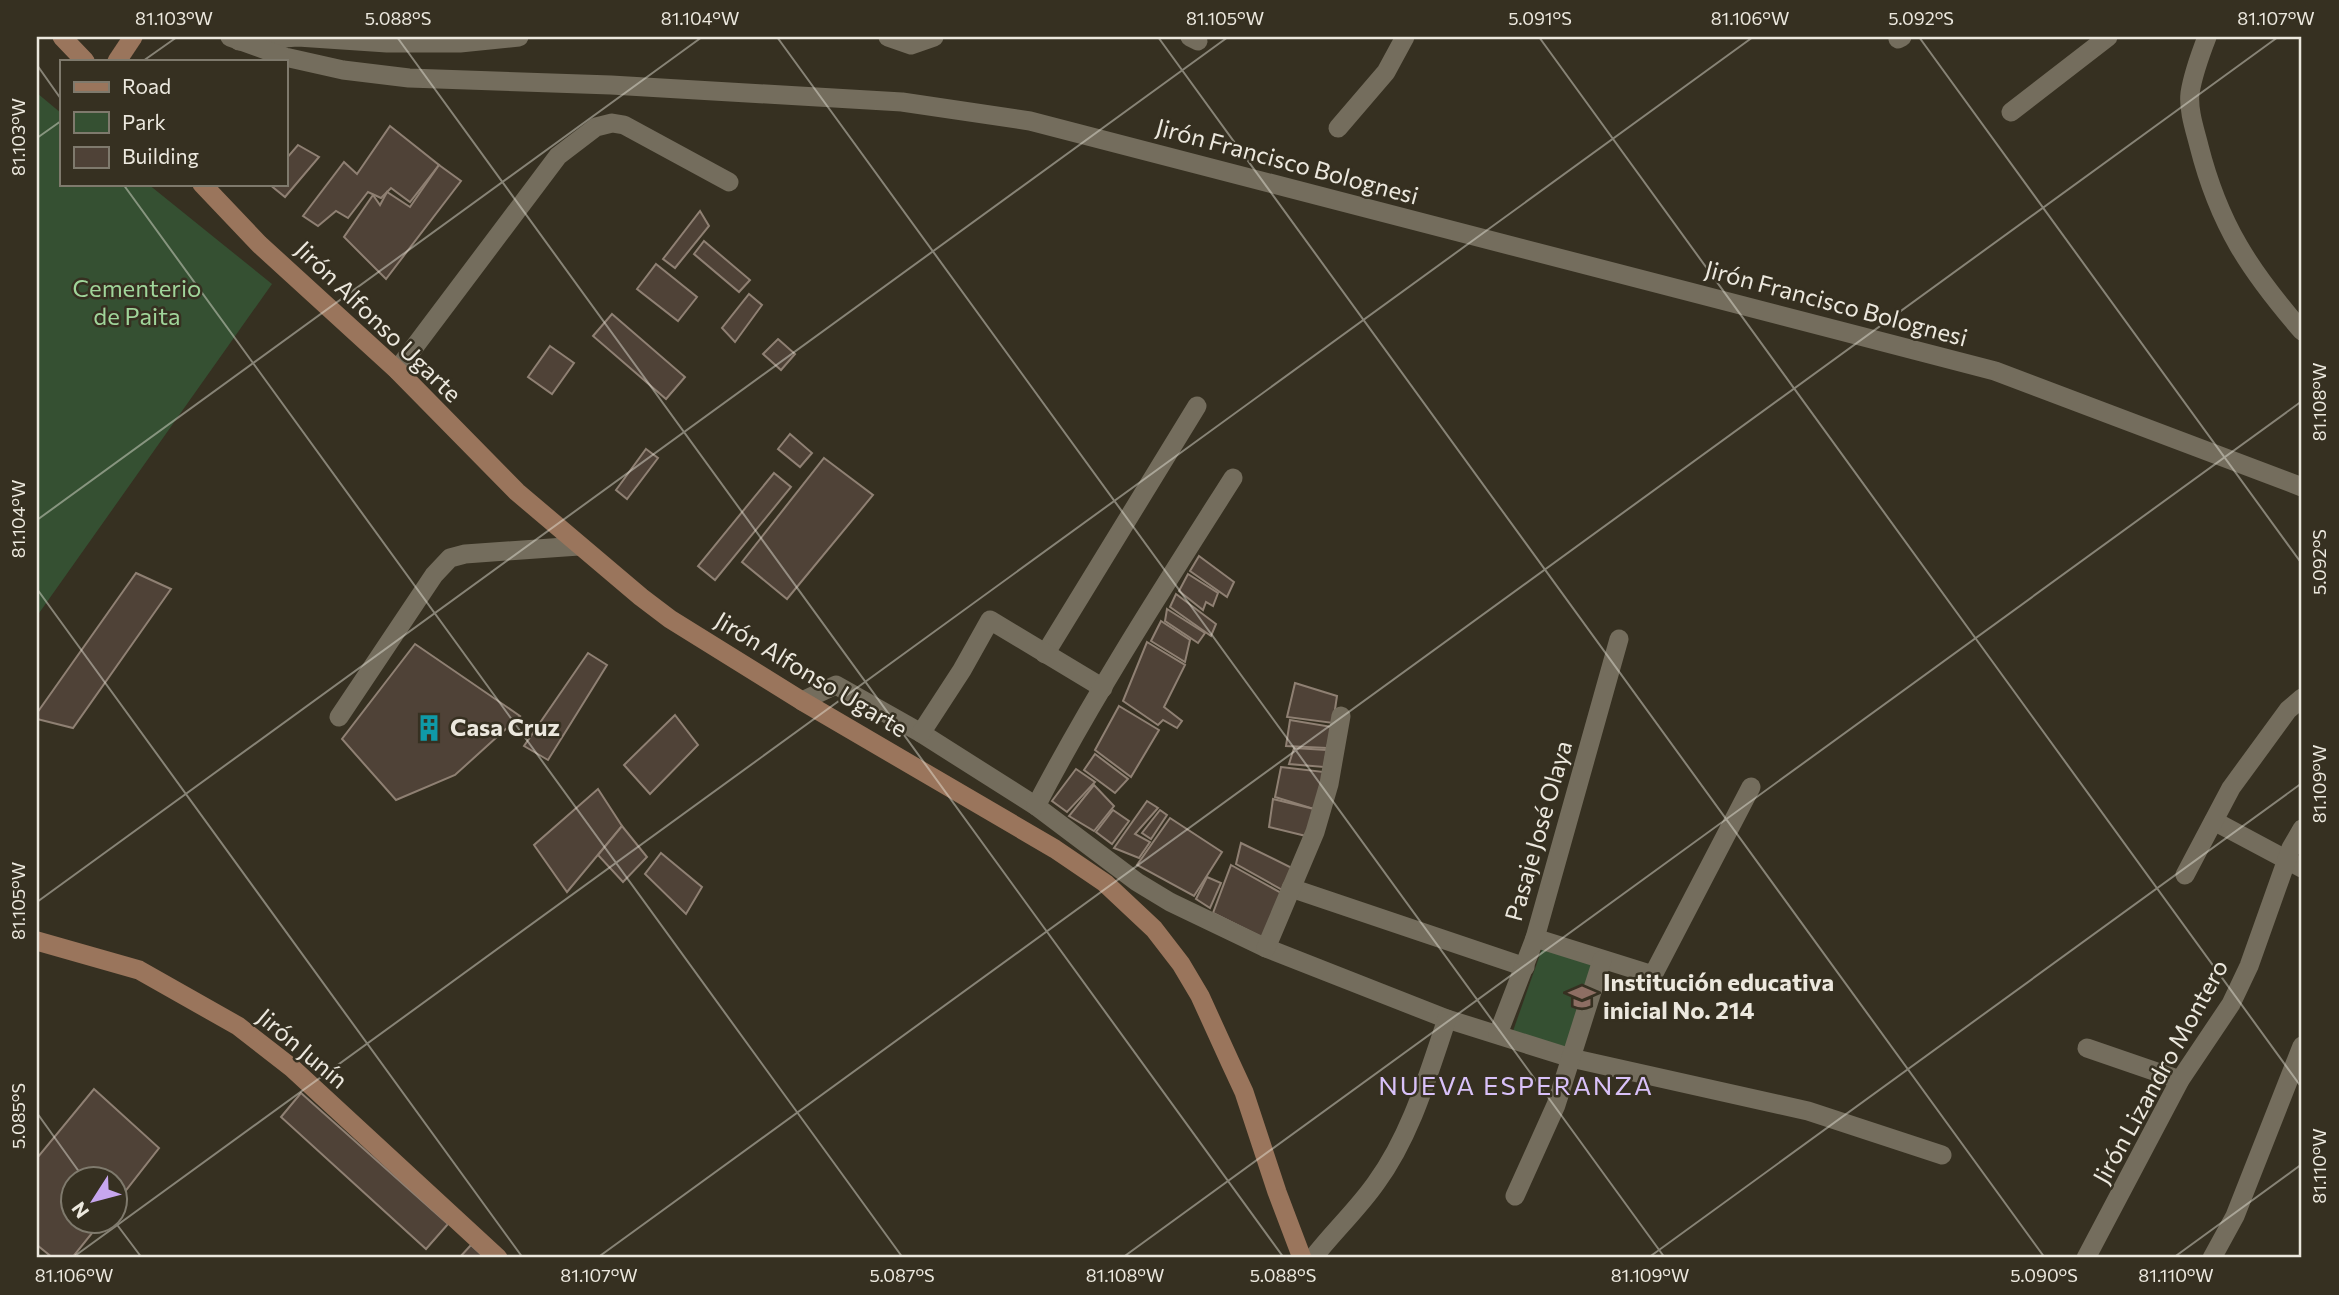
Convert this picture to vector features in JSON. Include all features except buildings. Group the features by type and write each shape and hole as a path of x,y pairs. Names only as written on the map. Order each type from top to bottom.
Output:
{"main road":[{"path":"62,37 84,60"},
{"path":"118,60 133,37"},
{"name":"Jirón Alfonso Ugarte","path":"204,186 259,244 397,370 517,492 670,619 802,701 1055,849 1105,883 1154,929 1181,964 1200,996 1244,1092 1302,1258"},
{"name":"Jirón Junín","path":"37,941 139,970 238,1026 292,1068 498,1258"}],"street":[{"path":"234,39 298,37 387,43 448,43 519,37"},
{"path":"888,37 911,45 934,37"},
{"path":"1338,128 1387,72 1405,37"},
{"path":"2011,112 2108,37"},
{"path":"2207,37 2197,64 2190,96 2194,127 2205,170 2220,214 2237,246 2280,307 2302,331"},
{"name":"Jirón Francisco Bolognesi","path":"234,39 296,60 343,70 409,78 611,85 902,102 1030,121 1995,371 2302,486"},
{"path":"397,370 558,156 596,127 612,123 624,125 729,182"},
{"path":"1045,654 1197,406"},
{"path":"1036,806 1147,613 1233,478"},
{"path":"339,717 434,575 450,558 465,554 579,545"},
{"path":"921,733 962,670 990,620 1103,688"},
{"name":"Pasaje José Olaya","path":"1498,1034 1535,938 1619,639"},
{"path":"802,701 836,685 921,733 1036,806 1159,896 1266,948 1447,1019 1571,1058 1808,1111 1942,1155"},
{"path":"2185,875 2231,788 2288,710 2302,698"},
{"path":"1266,948 1319,820 1329,784 1341,716"},
{"path":"1535,938 1653,975 1751,787"},
{"path":"2214,821 2295,864"},
{"path":"1055,849 1065,829"},
{"name":"Jirón Lizandro Montero","path":"2086,1258 2180,1080 2231,1004 2295,864 2302,829"},
{"path":"1291,888 1525,967"},
{"path":"1515,1196 1556,1105 1602,960"},
{"path":"1313,1258 1376,1183 1391,1158 1422,1096 1447,1019"},
{"path":"2212,1258 2235,1216 2302,1046"},
{"path":"2087,1048 2180,1080"}],"green space":[{"name":"Cementerio de Paita","path":"37,93 60,112 60,186 150,186 272,284 37,616"},
{"path":"1543,946 1596,965 1566,1050 1513,1031"}],"place":[{"name":"Casa Cruz","path":"429,728"},
{"name":"Institución educativa inicial No. 214","path":"1582,997"}],"district":[{"name":"NUEVA ESPERANZA","path":"1516,1086"}]}
